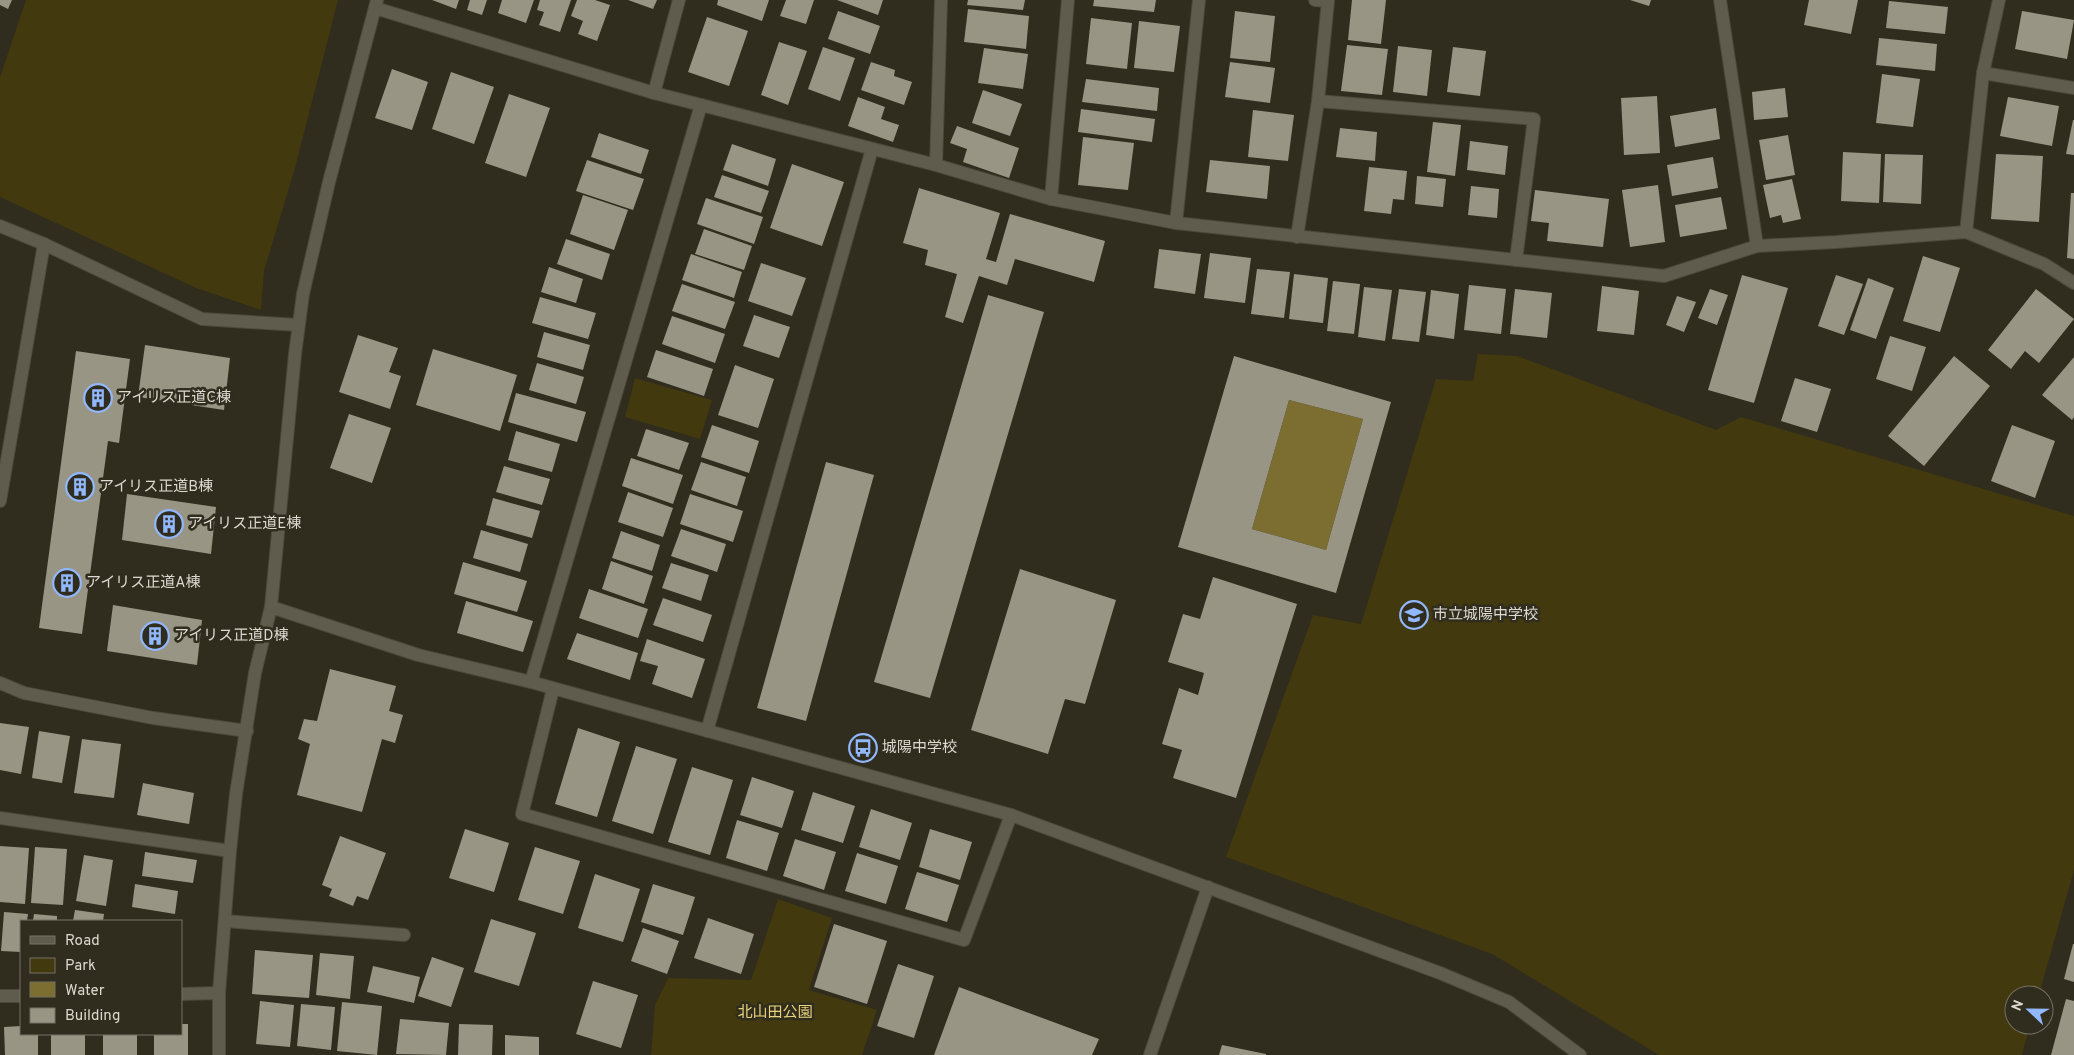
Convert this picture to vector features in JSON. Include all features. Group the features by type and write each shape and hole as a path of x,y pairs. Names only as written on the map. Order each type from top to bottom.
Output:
{"street":[{"path":"654,93 679,0"},
{"path":"936,165 941,0"},
{"path":"1051,199 1068,0"},
{"path":"1176,223 1199,0"},
{"path":"1297,236 1318,100 1328,1 1315,0"},
{"path":"1720,0 1757,246"},
{"path":"1966,232 1983,73 1999,0"},
{"path":"219,1055 219,993 236,794 255,673 272,607 298,325 328,182 376,4 654,93 936,165 1051,199 1176,223 1664,276 1757,246 1966,232 2044,264 2074,284"},
{"path":"1983,73 2074,88"},
{"path":"1318,100 1534,119 1516,260"},
{"path":"531,682 701,105"},
{"path":"707,731 872,149"},
{"path":"0,226 44,244 202,318 298,325"},
{"path":"0,501 44,244"},
{"path":"272,607 418,654 531,682 1012,815 1440,973 1508,1002 1580,1055"},
{"path":"0,683 24,693 153,718 247,731"},
{"path":"553,688 522,814 964,940 1012,815"},
{"path":"0,818 230,851"},
{"path":"1150,1055 1208,887"},
{"path":"225,921 404,935"},
{"path":"182,994 219,993"},
{"path":"0,996 20,996"}],"green space":[{"path":"26,0 338,0 295,168 264,271 261,310 196,288 0,197 0,77"},
{"path":"1478,354 1517,356 1716,430 1741,417 2074,516 2074,870 2042,985 2004,985 2004,1035 2027,1035 2022,1055 1659,1055 1492,954 1226,857 1313,615 1361,624 1436,379 1473,381"},
{"path":"635,378 712,400 700,439 625,417"},
{"name":"北山田公園","path":"778,899 832,918 809,990 877,1010 862,1055 651,1055 655,1005 668,978 751,980"}],"water":[{"path":"1289,400 1363,419 1326,550 1252,529"}],"building":[{"path":"0,0 12,0 8,9 0,5"},
{"path":"432,0 459,0 456,9"},
{"path":"470,0 487,0 482,15 467,10"},
{"path":"502,0 534,0 526,23 498,13"},
{"path":"540,0 571,0 560,32 539,25 544,12 537,10"},
{"path":"577,0 595,0 610,5 597,41 578,34 583,21 571,16"},
{"path":"628,0 657,0 653,9"},
{"path":"718,0 769,0 762,21 717,5"},
{"path":"786,0 814,0 806,24 780,16"},
{"path":"837,0 883,0 878,15"},
{"path":"968,0 1025,0 1023,10 967,5"},
{"path":"1094,0 1156,0 1154,12 1093,6"},
{"path":"1352,0 1386,0 1381,44 1348,40"},
{"path":"1630,0 1651,0 1649,6"},
{"path":"1809,0 1858,0 1851,34 1804,25"},
{"path":"1889,1 1948,7 1945,34 1886,28"},
{"path":"968,9 1029,16 1026,49 964,42"},
{"path":"838,11 880,26 870,54 828,39"},
{"path":"1235,11 1275,16 1270,62 1230,58"},
{"path":"2022,11 2074,20 2067,59 2015,49"},
{"path":"707,17 748,31 729,86 688,72"},
{"path":"1091,18 1132,23 1127,69 1086,64"},
{"path":"1139,21 1180,26 1174,72 1134,68"},
{"path":"1879,38 1937,44 1935,71 1876,65"},
{"path":"779,42 807,51 788,105 761,95"},
{"path":"1347,45 1388,49 1382,95 1341,91"},
{"path":"1398,46 1432,50 1427,96 1393,92"},
{"path":"823,47 855,58 840,101 808,89"},
{"path":"1453,47 1486,51 1480,96 1447,92"},
{"path":"984,48 1028,54 1023,89 978,83"},
{"path":"871,62 895,70 894,76 912,82 904,105 861,90"},
{"path":"1230,62 1275,68 1270,103 1225,97"},
{"path":"392,69 428,82 412,130 375,118"},
{"path":"451,72 494,87 474,144 432,129"},
{"path":"1882,74 1920,79 1913,127 1876,123"},
{"path":"1086,79 1159,88 1157,111 1082,102"},
{"path":"1785,88 1788,117 1754,120 1752,92"},
{"path":"983,90 1022,104 1010,136 972,123"},
{"path":"509,94 550,108 526,177 485,163"},
{"path":"1657,96 1660,153 1624,155 1621,98"},
{"path":"858,97 885,107 881,119 899,125 893,142 848,126"},
{"path":"2008,97 2059,106 2052,146 2000,136"},
{"path":"1716,108 1720,139 1675,147 1670,116"},
{"path":"1081,109 1155,119 1152,142 1078,132"},
{"path":"1253,110 1294,115 1288,161 1248,157"},
{"path":"2074,120 2074,155 2066,154"},
{"path":"1433,122 1461,125 1455,176 1427,172"},
{"path":"957,126 1019,148 1009,178 963,162 967,149 950,143"},
{"path":"1340,128 1377,132 1375,161 1336,157"},
{"path":"599,133 649,150 641,174 591,157"},
{"path":"1788,135 1795,175 1766,180 1759,140"},
{"path":"1083,137 1134,143 1128,190 1078,185"},
{"path":"1470,141 1508,146 1505,175 1467,170"},
{"path":"732,144 776,159 768,186 723,170"},
{"path":"1843,152 1881,154 1879,203 1841,201"},
{"path":"1885,154 1923,155 1921,204 1883,202"},
{"path":"1996,154 2043,156 2039,222 1991,219"},
{"path":"1713,157 1718,188 1672,196 1667,165"},
{"path":"587,160 644,179 633,210 576,191"},
{"path":"1210,160 1270,166 1267,199 1206,192"},
{"path":"792,164 844,182 822,246 770,228"},
{"path":"1369,167 1407,171 1404,200 1393,199 1391,214 1364,211"},
{"path":"722,175 769,191 761,213 714,197"},
{"path":"1417,176 1446,179 1443,207 1415,204"},
{"path":"1792,179 1801,219 1783,223 1781,215 1770,218 1763,185"},
{"path":"1658,185 1665,242 1630,247 1622,190"},
{"path":"1471,186 1499,189 1497,218 1468,215"},
{"path":"919,188 1000,213 986,259 996,262 1010,214 1105,241 1094,282 1015,259 1007,285 979,276 963,323 945,317 957,274 925,265 928,250 903,243"},
{"path":"1535,190 1609,199 1603,247 1547,241 1549,223 1531,221"},
{"path":"2071,193 2074,193 2074,259 2067,258"},
{"path":"583,195 628,210 614,250 570,234"},
{"path":"1721,197 1727,229 1680,237 1675,205"},
{"path":"706,198 763,217 754,244 697,224"},
{"path":"704,229 752,246 744,270 695,254"},
{"path":"566,239 610,254 602,280 557,264"},
{"path":"1159,249 1201,254 1195,294 1154,288"},
{"path":"1210,253 1251,258 1245,303 1204,298"},
{"path":"691,254 742,272 734,298 682,280"},
{"path":"1923,256 1960,268 1940,332 1903,321"},
{"path":"761,263 806,278 792,316 748,301"},
{"path":"549,267 583,279 576,303 541,292"},
{"path":"1257,269 1290,272 1284,318 1251,314"},
{"path":"1294,274 1328,278 1323,323 1289,319"},
{"path":"1742,275 1788,288 1754,403 1708,390"},
{"path":"1836,275 1863,284 1844,335 1818,326"},
{"path":"1868,278 1894,288 1876,339 1850,330"},
{"path":"1333,281 1360,284 1354,334 1327,331"},
{"path":"682,284 735,302 725,329 672,311"},
{"path":"1469,285 1506,289 1501,334 1464,330"},
{"path":"1602,286 1639,291 1634,335 1597,331"},
{"path":"1364,287 1392,290 1385,341 1358,337"},
{"path":"1399,289 1426,292 1419,342 1392,339"},
{"path":"1515,289 1552,293 1547,338 1510,334"},
{"path":"1710,289 1728,295 1717,325 1698,318"},
{"path":"2036,289 2074,319 2039,363 2025,351 2011,369 1988,350"},
{"path":"1431,290 1459,294 1454,339 1426,335"},
{"path":"988,295 1044,312 930,698 874,682"},
{"path":"1677,296 1696,302 1684,332 1666,325"},
{"path":"540,297 596,313 588,339 532,323"},
{"path":"754,315 790,327 779,358 743,346"},
{"path":"672,316 725,334 715,363 662,344"},
{"path":"544,332 590,345 583,370 537,357"},
{"path":"358,335 398,348 389,372 401,376 390,409 339,392"},
{"path":"1890,336 1926,347 1912,391 1876,379"},
{"path":"145,345 230,358 224,410 138,397"},
{"path":"433,349 517,375 500,431 416,405"},
{"path":"656,350 713,369 704,396 647,377"},
{"path":"76,351 130,359 119,443 108,441 82,634 39,628"},
{"path":"1234,356 1391,402 1336,593 1178,547","holes":["1289,400 1363,419 1326,550 1252,529"]},
{"path":"1954,356 1990,386 1924,466 1888,436"},
{"path":"2074,357 2074,417 2072,420 2042,395"},
{"path":"537,363 584,377 576,404 529,390"},
{"path":"735,365 774,379 758,428 718,415"},
{"path":"1795,378 1831,389 1817,432 1781,421"},
{"path":"516,393 586,412 577,442 508,422"},
{"path":"349,414 391,428 372,483 330,468"},
{"path":"712,425 759,441 749,473 701,457"},
{"path":"2012,425 2055,441 2035,498 1991,481"},
{"path":"646,429 689,443 679,470 637,456"},
{"path":"516,431 560,444 552,472 508,460"},
{"path":"631,458 683,475 673,504 622,486"},
{"path":"701,462 746,477 737,506 691,490"},
{"path":"826,462 874,475 806,721 757,708"},
{"path":"504,466 550,479 542,505 496,492"},
{"path":"628,492 673,508 663,537 618,522"},
{"name":"アイリス正道E棟","path":"127,494 216,507 211,554 122,540"},
{"path":"690,494 743,511 733,542 680,524"},
{"path":"493,498 540,511 532,538 486,525"},
{"path":"681,529 726,544 717,572 671,556"},
{"path":"481,530 528,544 520,572 473,558"},
{"path":"621,531 660,545 652,571 612,558"},
{"path":"611,561 653,576 644,604 602,589"},
{"path":"463,562 527,581 517,612 454,594"},
{"path":"671,563 709,575 701,601 662,588"},
{"path":"1020,569 1116,600 1085,704 1065,699 1048,754 971,730"},
{"path":"1213,577 1297,604 1236,798 1173,778 1182,750 1162,744 1179,688 1198,695 1204,673 1168,662 1183,614 1200,619"},
{"path":"589,589 648,609 638,638 579,618"},
{"path":"663,598 712,615 703,642 653,625"},
{"path":"466,601 533,621 523,652 457,633"},
{"name":"アイリス正道D棟","path":"113,605 202,620 197,665 107,651"},
{"path":"577,633 638,653 630,680 567,659"},
{"path":"647,639 705,659 692,698 652,684 658,666 640,661"},
{"path":"330,669 396,686 389,711 403,715 395,743 382,739 362,812 297,795 310,744 298,739 304,719 317,721"},
{"path":"0,723 29,727 21,774 0,770"},
{"path":"578,728 620,742 597,817 555,804"},
{"path":"39,731 70,736 62,783 32,778"},
{"path":"82,739 121,744 114,798 74,793"},
{"path":"636,746 677,759 653,834 612,821"},
{"path":"692,767 733,780 710,855 668,842"},
{"path":"752,777 794,791 782,828 740,815"},
{"path":"143,783 194,793 189,824 137,815"},
{"path":"813,792 855,806 843,843 801,830"},
{"path":"871,809 912,823 900,860 859,847"},
{"path":"737,820 779,833 767,871 726,858"},
{"path":"465,829 509,843 494,892 449,878"},
{"path":"930,829 972,842 960,880 919,867"},
{"path":"340,836 386,853 368,900 357,896 353,906 329,896 332,889 322,885"},
{"path":"795,839 836,852 824,890 783,876"},
{"path":"0,846 29,848 25,904 0,902"},
{"path":"35,847 67,849 63,905 31,903"},
{"path":"535,847 580,861 563,914 518,900"},
{"path":"145,852 197,860 193,883 142,876"},
{"path":"857,853 898,866 886,904 845,891"},
{"path":"84,855 113,860 106,906 76,901"},
{"path":"917,872 959,885 947,922 905,909"},
{"path":"595,874 640,889 623,942 578,928"},
{"path":"135,884 178,891 175,914 132,907"},
{"path":"653,884 695,897 683,935 641,922"},
{"path":"75,910 104,914 103,920 73,920"},
{"path":"4,912 28,914 27,920 20,920 20,952 1,951"},
{"path":"34,914 57,916 57,920 33,920"},
{"path":"708,918 754,934 741,974 694,958"},
{"path":"491,919 536,933 519,986 474,972"},
{"path":"834,924 887,941 867,1004 814,987"},
{"path":"643,928 679,941 667,974 631,961"},
{"path":"2074,944 2074,982 2064,979"},
{"path":"255,950 313,955 309,998 252,994"},
{"path":"320,953 354,956 350,999 316,995"},
{"path":"432,957 464,968 451,1007 418,996"},
{"path":"898,964 934,976 914,1038 877,1026"},
{"path":"373,966 420,977 414,1003 367,992"},
{"path":"593,981 638,995 621,1048 576,1034"},
{"path":"959,987 1099,1039 1092,1055 934,1055"},
{"path":"2066,999 2074,1001 2074,1055 2051,1055"},
{"path":"260,1001 294,1005 290,1047 256,1044"},
{"path":"342,1002 382,1006 377,1055 337,1051"},
{"path":"301,1004 335,1007 331,1050 297,1046"},
{"path":"400,1019 449,1023 446,1055 396,1054"},
{"path":"182,1024 188,1024 188,1055 154,1055 154,1035 182,1035"},
{"path":"459,1024 493,1025 492,1055 458,1055"},
{"path":"20,1026 20,1035 38,1035 38,1055 5,1055 4,1027"},
{"path":"51,1035 85,1035 85,1055 51,1055"},
{"path":"103,1035 137,1035 137,1055 103,1055"},
{"path":"505,1035 539,1037 539,1055 505,1055"},
{"path":"1222,1045 1266,1054 1266,1055 1219,1055"}],"place":[{"name":"アイリス正道C棟","path":"98,398"},
{"name":"アイリス正道B棟","path":"80,487"},
{"name":"アイリス正道E棟","path":"169,524"},
{"name":"アイリス正道A棟","path":"67,583"},
{"name":"市立城陽中学校","path":"1414,615"},
{"name":"アイリス正道D棟","path":"155,636"},
{"name":"城陽中学校","path":"863,748"}]}
